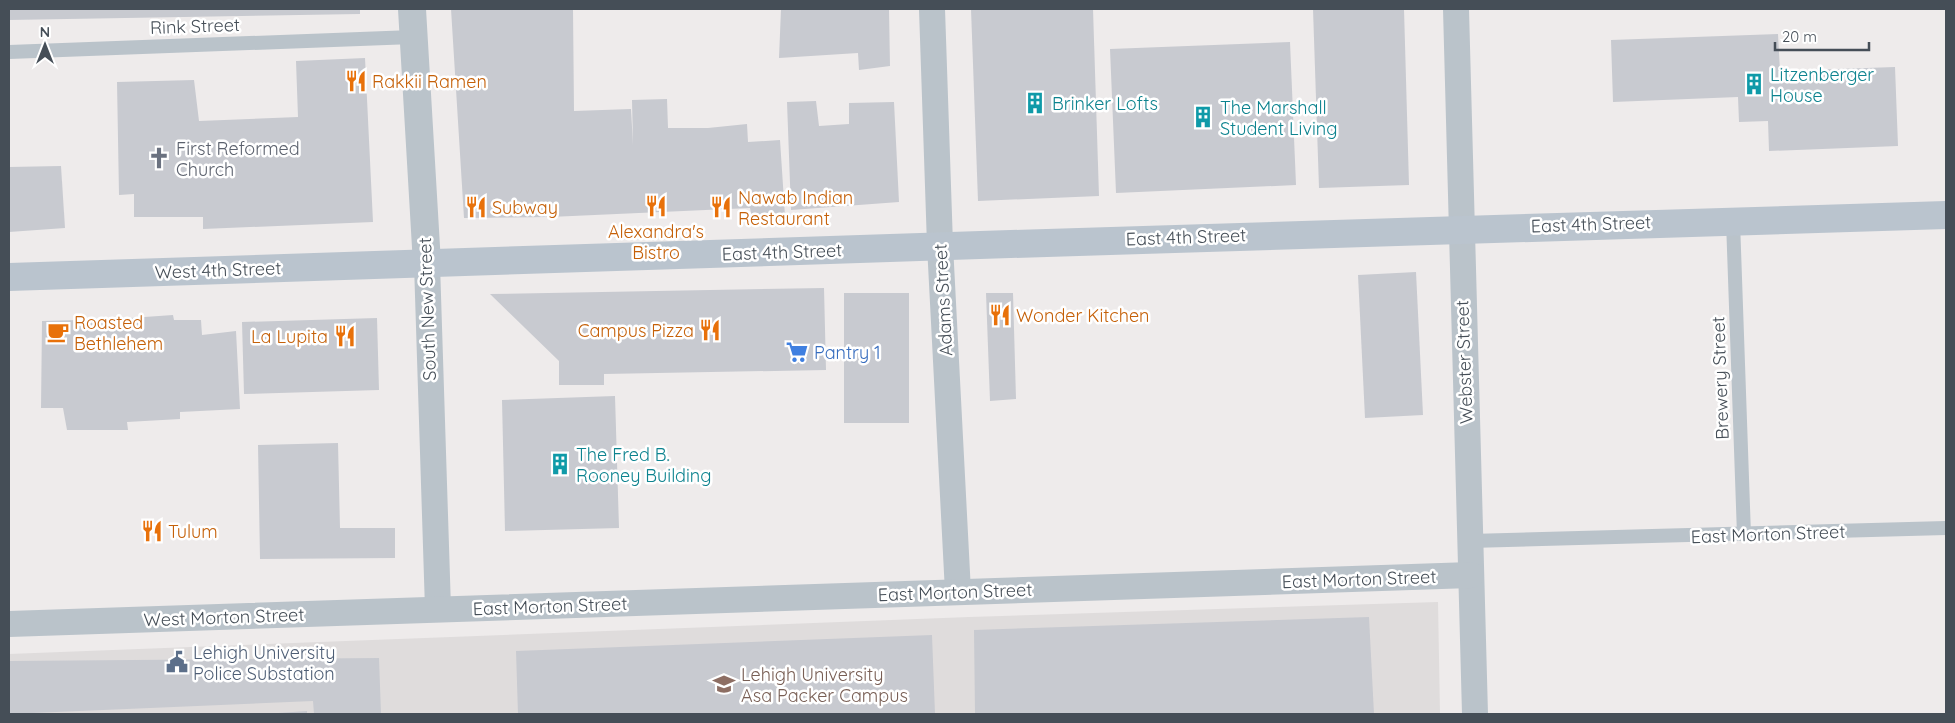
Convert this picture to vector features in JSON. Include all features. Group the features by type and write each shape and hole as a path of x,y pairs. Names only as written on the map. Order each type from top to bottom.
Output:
{"main road":[{"name":"East 4th Street","path":"427,264 1461,228 1946,215"},
{"name":"West 4th Street","path":"9,276 427,264"}],"street":[{"name":"South New Street","path":"412,9 427,264 438,609"},
{"name":"Adams Street","path":"932,9 940,245 958,592"},
{"name":"Webster Street","path":"1456,9 1475,714"},
{"name":"East Morton Street","path":"438,609 1471,575"},
{"name":"West Morton Street","path":"9,624 438,609"}],"lane":[{"name":"Rink Street","path":"9,52 413,37"},
{"name":"Brewery Street","path":"1733,220 1744,535"},
{"name":"East Morton Street","path":"1470,541 1946,528"}],"shaded area":[{"name":"Lehigh University Asa Packer Campus","path":"1438,602 1440,714 9,714 9,654 969,617"}],"building":[{"path":"9,9 360,9 360,14 9,20"},
{"path":"451,9 573,9 574,111 631,109 633,145 632,100 667,99 668,128 708,128 747,124 748,142 780,140 785,216 752,218 750,208 550,217 464,218"},
{"path":"781,9 889,9 890,66 859,70 858,53 779,58"},
{"name":"Brinker Lofts","path":"971,9 1093,9 1099,196 978,201"},
{"path":"1313,9 1404,9 1409,185 1319,188"},
{"name":"Litzenberger House","path":"1778,34 1780,71 1895,67 1898,146 1769,151 1768,121 1739,122 1738,97 1613,102 1611,40"},
{"name":"The Marshall Student Living","path":"1290,42 1296,185 1116,193 1110,49"},
{"path":"365,58 373,222 203,229 203,217 134,217 134,194 119,195 117,82 194,80 199,121 298,117 296,61"},
{"path":"816,101 819,126 849,124 849,103 894,102 899,202 791,210 787,102"},
{"path":"61,166 65,228 9,232 9,167"},
{"path":"1416,272 1423,415 1365,418 1358,275"},
{"path":"824,288 826,370 604,374 604,385 559,385 559,361 490,294"},
{"path":"844,293 909,293 909,423 844,423"},
{"path":"986,293 1013,293 1016,399 990,401"},
{"path":"173,315 174,320 201,320 202,335 236,331 240,409 180,412 180,419 127,422 128,430 67,430 63,408 41,408 42,321"},
{"path":"377,318 379,390 244,394 242,322"},
{"name":"The Fred B. Rooney Building","path":"615,396 619,528 505,531 502,400"},
{"path":"338,443 340,528 395,528 395,558 260,559 258,445"},
{"path":"1369,617 1374,714 975,714 974,630"},
{"path":"932,635 935,714 518,714 516,651"},
{"path":"379,658 381,714 314,714 313,701 9,714 9,661"},
{"path":"307,711 307,714 278,714 278,713"}],"place":[{"name":"Rakkii Ramen","path":"356,81"},
{"name":"Litzenberger House","path":"1754,84"},
{"name":"Brinker Lofts","path":"1035,103"},
{"name":"The Marshall Student Living","path":"1203,117"},
{"name":"First Reformed Church","path":"159,158"},
{"name":"Alexandra's Bistro","path":"656,206"},
{"name":"Subway","path":"476,207"},
{"name":"Nawab Indian Restaurant","path":"721,207"},
{"name":"Wonder Kitchen","path":"1000,315"},
{"name":"Campus Pizza","path":"710,330"},
{"name":"Roasted Bethlehem","path":"58,332"},
{"name":"La Lupita","path":"345,336"},
{"name":"Pantry 1","path":"797,352"},
{"name":"The Fred B. Rooney Building","path":"560,464"},
{"name":"Tulum","path":"152,531"},
{"name":"Lehigh University Police Substation","path":"177,662"},
{"name":"Lehigh University Asa Packer Campus","path":"724,684"}]}
